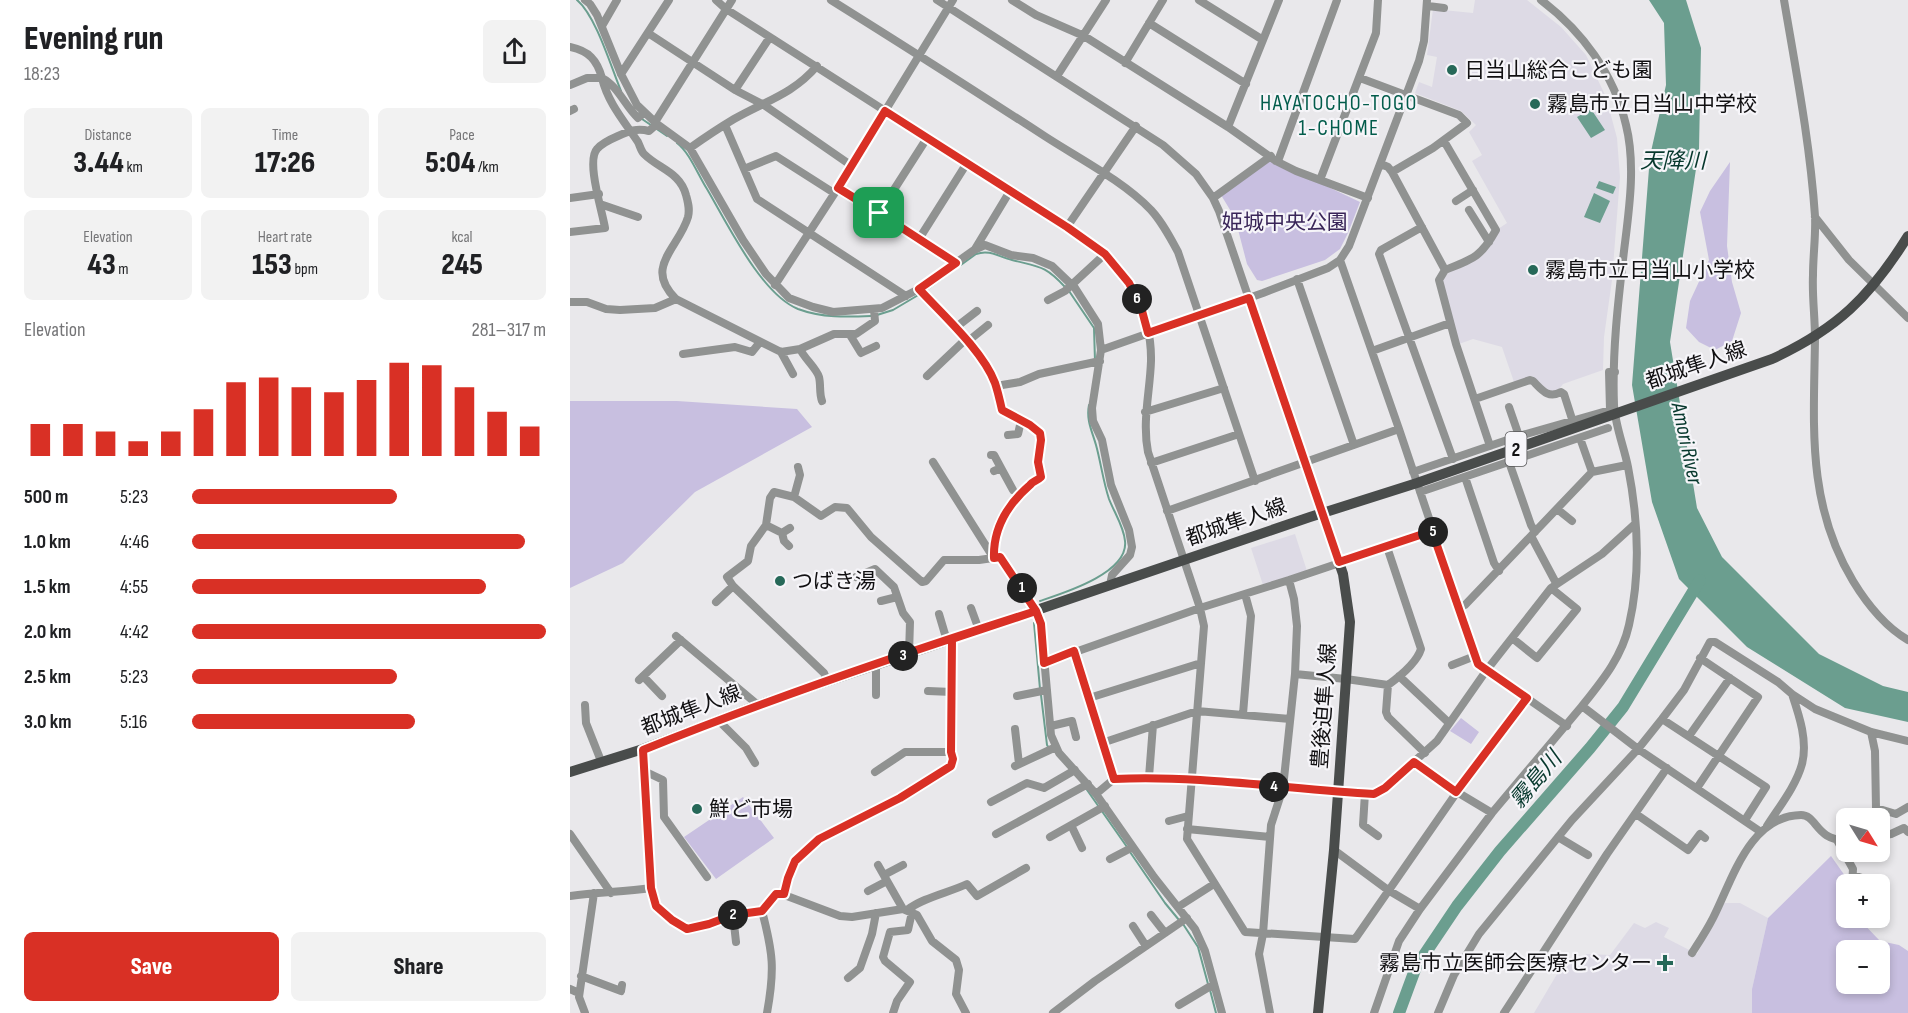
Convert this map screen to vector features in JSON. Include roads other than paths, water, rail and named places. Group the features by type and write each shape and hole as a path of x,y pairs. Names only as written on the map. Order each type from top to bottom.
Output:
{"main road":[{"name":"都城隼人線","path":"570,772 643,750 827,681 1754,366 1813,339 1844,317 1874,286 1908,236"},
{"name":"豊後迫隼人線","path":"1318,1013 1334,850 1350,622 1343,574 1322,513"}],"street":[{"path":"585,0 594,9 621,74 642,115"},
{"path":"602,26 617,0"},
{"path":"621,74 669,0"},
{"path":"716,0 726,9 1067,227 1105,254 1119,269 1132,289 1141,307 1148,333 1151,360 1145,411 1145,441 1204,626 1187,838 1245,932 1355,939 1456,792 1527,698"},
{"path":"570,232 605,228 599,194 592,172 597,149 606,141 628,131 655,126 732,0"},
{"path":"831,0 919,54 1104,175 1134,195 1151,210 1178,252 1255,481"},
{"path":"937,0 951,4 1136,126 1184,161 1196,174 1213,198 1322,513"},
{"path":"1012,0 1036,15 1084,36 1296,171 1368,198"},
{"path":"1057,76 1106,0"},
{"path":"1125,63 1163,0"},
{"path":"1199,0 1263,40"},
{"path":"1228,127 1279,0"},
{"path":"1274,158 1278,161 1337,0"},
{"path":"1320,180 1376,33 1378,0"},
{"path":"1374,1013 1399,941 1420,909 1492,813 1584,708 1614,662 1625,640 1629,624 1636,573 1635,525 1618,413 1615,372 1615,337 1628,223 1631,168 1626,125 1608,76 1595,56 1575,29 1541,0"},
{"path":"1784,0 1804,118 1815,218 1812,278 1814,447 1823,512 1838,554 1862,595 1882,619 1908,640"},
{"path":"1101,350 1249,298 1328,268 1340,260 1349,246 1407,95 1424,41 1427,3 1444,8"},
{"path":"775,285 852,166 951,4"},
{"path":"1149,23 1246,84"},
{"path":"648,33 735,90 764,105 852,166"},
{"path":"735,90 770,37"},
{"path":"570,47 592,57 598,65 605,92 643,153 671,172 683,184 688,204 688,218 668,251 663,265 664,283 676,299 781,352 800,349 818,339 834,334 850,334 866,328 875,321 874,314"},
{"path":"690,148 725,125 802,82 817,66"},
{"path":"570,85 587,78 602,78 610,82 628,110 642,115 690,148 743,240 775,285 789,298 813,307 839,312 874,314 906,296 921,291 974,250 988,245 1011,255 1041,261 1052,266 1098,324 1101,350 1097,362 1092,408 1093,420 1102,440 1111,485 1129,530 1132,547 1130,555 1112,575 1110,585"},
{"path":"1360,78 1459,115 1467,123 1444,141 1392,172"},
{"path":"725,125 758,199 906,296"},
{"path":"1067,227 1136,126"},
{"path":"879,213 927,138"},
{"path":"1444,141 1496,230 1474,259 1445,270 1439,280 1450,323 1490,446"},
{"path":"744,169 776,156 879,213 956,263"},
{"path":"1213,198 1274,158"},
{"path":"918,239 967,164"},
{"path":"1381,164 1392,172 1445,270"},
{"path":"1456,201 1473,190"},
{"path":"974,250 1010,191"},
{"path":"570,198 599,194"},
{"path":"600,204 638,218"},
{"path":"1469,210 1489,242"},
{"path":"1815,218 1835,244 1874,286 1908,318"},
{"path":"1422,227 1381,250 1379,254 1453,459"},
{"path":"1048,300 1069,287 1105,254"},
{"path":"1340,260 1478,664 1567,726"},
{"path":"1297,279 1354,445"},
{"path":"921,291 988,368 996,386 1002,410 1034,427 1041,436 1038,462 1041,477 1012,490 997,470 994,455 991,455"},
{"path":"570,302 587,302 606,309 620,310 655,308 676,299"},
{"path":"955,328 976,311"},
{"path":"1372,351 1450,323"},
{"path":"927,376 966,341 988,326"},
{"path":"850,334 861,353 876,345"},
{"path":"683,354 735,347 752,352 760,342"},
{"path":"800,349 804,358 819,375 819,394 822,401"},
{"path":"781,352 793,374"},
{"path":"996,386 1097,362"},
{"path":"1417,482 1453,459 1520,435 1610,410 1609,372 1615,372"},
{"path":"1475,399 1530,380 1549,395 1554,396 1561,392 1564,394 1573,422"},
{"path":"1145,411 1224,388"},
{"path":"1509,407 1520,435"},
{"path":"1008,435 1018,434 1021,421"},
{"path":"1417,482 1465,477 1608,428"},
{"path":"1167,511 1399,429"},
{"path":"1151,463 1239,434"},
{"path":"1580,438 1592,472"},
{"path":"933,462 994,558"},
{"path":"1509,462 1553,586 1577,609 1537,658 1512,638"},
{"path":"1459,608 1466,605 1592,472 1627,465"},
{"path":"794,497 800,475 798,467"},
{"path":"1465,477 1494,563 1499,571"},
{"path":"994,558 994,540 1001,520 1032,482"},
{"path":"827,681 824,673 733,586 727,577 748,561 751,546 766,525 772,494 777,492 794,497 821,516 836,507 847,508 867,533 922,582 926,581 944,560 1000,557 1036,611 1041,624 1046,691 1056,747 1072,772 1096,794 1102,808 1178,907 1183,921 1205,951 1222,1013"},
{"path":"1557,509 1572,521"},
{"path":"766,525 782,533 784,541 789,546"},
{"path":"1096,794 1114,779 1149,777 1374,794 1385,788 1437,741 1486,671 1553,586 1602,554 1635,525"},
{"path":"782,533 790,528"},
{"path":"1044,663 1200,608 1432,531"},
{"path":"1295,674 1388,685 1400,676 1419,654 1421,649 1387,547"},
{"path":"856,577 875,569 894,587 903,613 910,622 909,654"},
{"path":"1270,1013 1259,954 1263,934 1271,825 1283,788 1295,674 1298,626 1289,580"},
{"path":"716,602 733,586"},
{"path":"1243,714 1251,616 1245,594"},
{"path":"881,601 897,597"},
{"path":"971,608 979,630"},
{"path":"784,894 795,861 819,839 900,798 951,766 953,759 951,752 950,640 939,614"},
{"path":"662,696 641,678 679,638 758,705"},
{"path":"1438,1013 1454,975 1479,934 1558,837 1662,718 1684,690 1709,643 1715,642 1778,682 1815,709 1870,732 1908,741"},
{"path":"1074,651 1114,779"},
{"path":"1452,665 1475,656"},
{"path":"1697,788 1758,697 1700,658"},
{"path":"1089,698 1201,663"},
{"path":"876,665 876,695"},
{"path":"1400,676 1449,723"},
{"path":"1689,736 1730,678"},
{"path":"1388,685 1386,712 1388,717 1425,753"},
{"path":"928,691 952,692"},
{"path":"1017,696 1046,691"},
{"path":"1692,953 1713,920 1743,857 1764,830 1796,778 1802,762 1801,728 1792,694"},
{"path":"585,705 586,723 601,761"},
{"path":"1584,708 1637,748 1745,820 1764,830"},
{"path":"1102,743 1197,711 1290,718"},
{"path":"1051,726 1072,717 1076,737"},
{"path":"1662,718 1766,787 1745,820"},
{"path":"719,721 746,748 755,763"},
{"path":"1149,777 1153,725"},
{"path":"1015,729 1017,765 1056,747"},
{"path":"1870,732 1875,751 1875,808 1896,814 1906,830 1890,834"},
{"path":"643,750 651,888 656,906 672,920 686,928 709,924 733,915 762,911 776,894 784,894 840,916 852,917 908,911 919,902 968,884 977,896 1026,868"},
{"path":"875,772 905,752 951,752"},
{"path":"1414,762 1456,792 1492,813"},
{"path":"1504,1013 1667,768"},
{"path":"644,771 663,780 664,817 707,877"},
{"path":"991,802 1027,783 1044,788 1072,772"},
{"path":"996,834 1085,786"},
{"path":"1365,793 1363,825 1378,836"},
{"path":"1896,814 1908,807"},
{"path":"1050,837 1102,808"},
{"path":"1636,814 1688,850 1700,834 1705,838"},
{"path":"1764,830 1787,818 1802,815 1809,818 1827,837 1836,840"},
{"path":"1169,821 1188,816"},
{"path":"1071,825 1082,848"},
{"path":"1187,830 1270,837"},
{"path":"570,834 610,894"},
{"path":"1558,837 1588,855"},
{"path":"1110,859 1133,847"},
{"path":"1334,850 1388,890 1420,909"},
{"path":"878,865 908,911 920,918 932,941 956,960 959,968 956,994 966,1013"},
{"path":"868,891 903,865"},
{"path":"1178,907 1214,884"},
{"path":"570,896 610,894 651,888"},
{"path":"585,1013 579,993 594,893"},
{"path":"762,911 772,949 773,967 773,983 766,1013"},
{"path":"893,1013 897,1001 910,982 883,957 890,932 908,930 908,911"},
{"path":"848,978 860,968 872,934 876,913"},
{"path":"733,915 736,942"},
{"path":"1151,915 1165,933"},
{"path":"1053,1013 1183,921"},
{"path":"1133,926 1146,946"},
{"path":"581,976 621,991 622,985"},
{"path":"1179,1005 1214,984"},
{"path":"570,989 579,993"}],"water":[{"name":"天降川","path":"1649,0 1686,0 1701,48 1699,149 1670,342 1697,508 1722,557 1819,654 1883,686 1908,692 1908,722 1845,708 1747,647 1679,579 1652,502 1632,385 1650,156 1666,85 1664,23"},
{"path":"1591,109 1605,130 1591,138 1577,117"},
{"path":"1599,181 1616,187 1613,194 1596,188"},
{"path":"1594,193 1610,201 1600,223 1584,217"}],"waterway":[{"path":"577,0 597,29 621,91"},
{"path":"642,119 667,136"},
{"path":"677,143 690,158 746,256 771,289 784,301 798,309 816,314 844,317 871,316"},
{"path":"925,291 976,254 986,252 1041,268 1052,274 1065,287"},
{"path":"1069,291 1094,328 1095,361"},
{"path":"877,315 893,310 920,294"},
{"path":"1040,601 1093,580 1117,563 1123,552 1124,536 1107,492 1089,421 1089,405"},
{"name":"霧島川","path":"1399,1013 1416,967 1457,906 1500,851 1623,707 1700,580"},
{"path":"1034,623 1040,689"},
{"path":"1041,695 1049,748"},
{"path":"1085,787 1127,847"},
{"path":"1130,852 1179,920"},
{"path":"1183,924 1198,947 1208,984"},
{"path":"1210,990 1216,1013"}],"place":[{"name":"日当山総合こども園","path":"1452,70"},
{"name":"霧島市立日当山中学校","path":"1535,104"},
{"name":"霧島市立日当山小学校","path":"1533,270"},
{"name":"つばき湯","path":"780,581"},
{"name":"鮮ど市場","path":"697,809"},
{"name":"霧島市立医師会医療センター","path":"1665,963"}],"district":[{"name":"HAYATOCHO-TOGO 1-CHOME","path":"1339,114"}],"park label":[{"name":"姫城中央公園","path":"1285,222"}],"water label":[{"name":"Amori River","path":"1688,443"}]}
